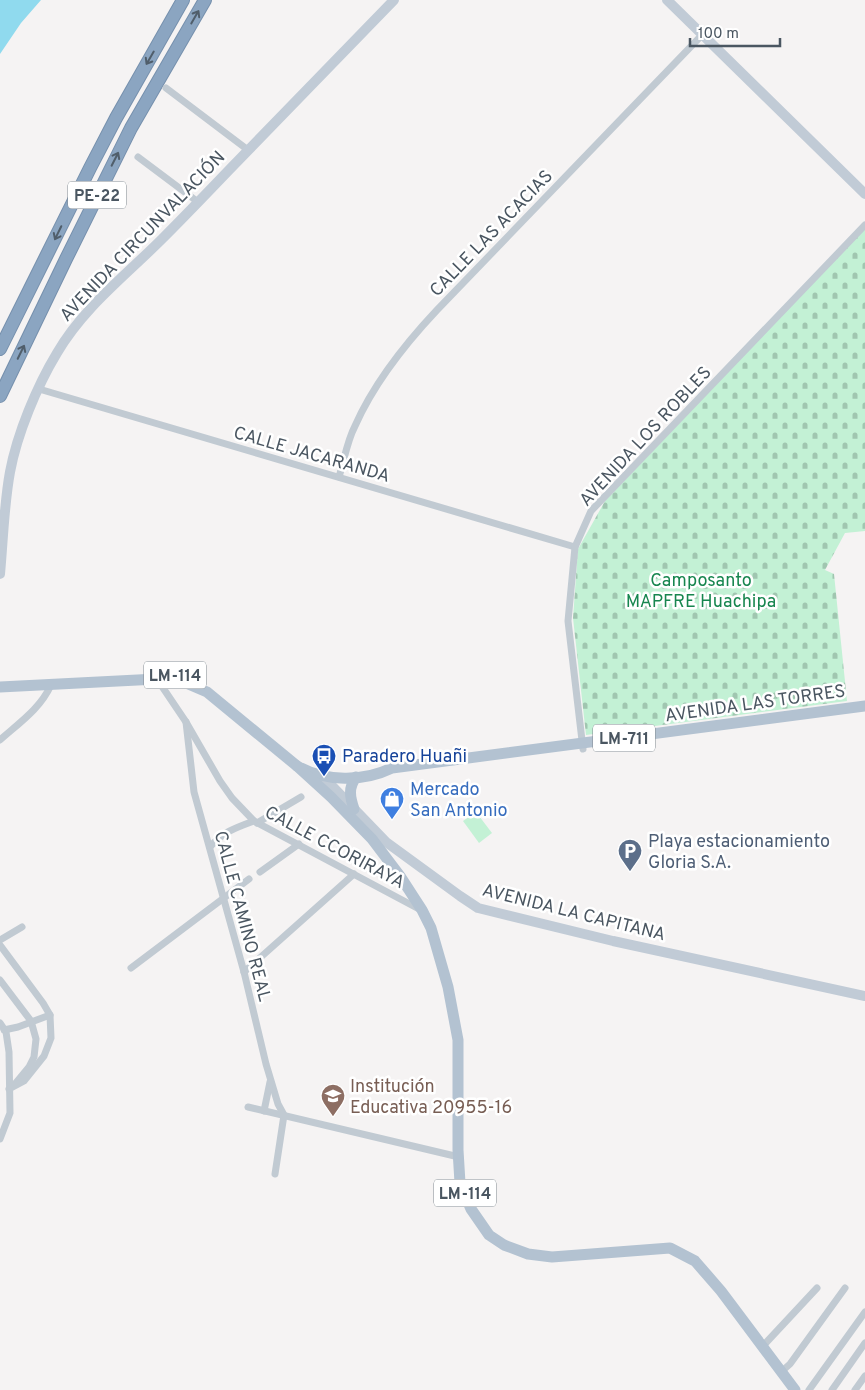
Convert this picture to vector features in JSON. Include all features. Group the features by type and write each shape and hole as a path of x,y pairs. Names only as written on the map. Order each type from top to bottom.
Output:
{"highway":[{"name":"PE-22","path":"0,349 95,159 183,0"},
{"name":"PE-22","path":"2,392 132,126 204,0"}],"main road":[{"name":"LM-114","path":"0,682 48,681 140,673 185,677 219,694 317,775"},
{"name":"AVENIDA LAS TORRES","path":"0,687 157,679 186,683 206,692 297,766 317,775 340,778 383,772 394,774 865,706"},
{"name":"AVENIDA LAS TORRES","path":"583,746 865,712"},
{"name":"LM-114","path":"297,766 338,803 372,838 400,876 431,928 448,988 458,1040 458,1157 460,1183 471,1209 489,1234 504,1246 528,1254 552,1257 670,1248 694,1261 721,1291 795,1390"},
{"path":"354,809 350,790 356,777"},
{"path":"338,803 336,791 340,778"}],"street":[{"name":"AVENIDA CIRCUNVALACIÓN","path":"0,574 9,481 22,430 56,354 77,323 162,240 394,0"},
{"path":"667,0 865,194"},
{"name":"CALLE LAS ACACIAS","path":"339,477 354,426 386,372 404,348 432,316 702,35"},
{"path":"166,88 248,150"},
{"path":"138,157 198,202"},
{"name":"AVENIDA LOS ROBLES","path":"583,746 568,621 575,547 591,511 865,225"},
{"name":"CALLE JACARANDA","path":"39,389 575,547"},
{"name":"CALLE CCORIRAYA","path":"157,679 186,722 220,781 232,798 255,822 422,910"},
{"path":"0,740 37,707 46,696 51,685"},
{"name":"CALLE CAMINO REAL","path":"186,722 194,792 244,972 270,1080 284,1115"},
{"name":"AVENIDA LA CAPITANA","path":"317,775 336,791 386,842 478,908 614,941 865,996"},
{"path":"210,847 224,833 255,822 301,797"},
{"path":"260,872 299,844"},
{"path":"244,972 354,874"},
{"path":"131,968 250,879"},
{"path":"0,940 22,927"},
{"path":"0,945 44,1003 50,1014 51,1038 44,1056 24,1081 9,1089"},
{"path":"0,980 31,1021 36,1040 34,1057 25,1071 9,1089"},
{"path":"2,1026 18,1027 50,1014"},
{"path":"0,1139 9,1116 9,1052 6,1032 2,1026"},
{"path":"264,1111 270,1080"},
{"path":"248,1107 458,1157"},
{"path":"275,1174 284,1115"},
{"path":"762,1347 817,1288"},
{"path":"781,1372 790,1364 845,1288"},
{"path":"809,1390 865,1312"},
{"path":"832,1390 865,1343"},
{"path":"855,1390 865,1376"}],"green space":[{"name":"Camposanto MAPFRE Huachipa","path":"865,228 865,531 845,533 825,570 834,574 847,701 586,735 573,618 578,549 605,501"},
{"path":"476,812 492,833 479,843 463,821"}],"water":[{"path":"0,0 41,0 21,23 0,54"}],"place":[{"name":"Paradero Huañi","path":"324,777"},
{"name":"Mercado San Antonio","path":"392,820"},
{"name":"Playa estacionamiento Gloria S.A.","path":"630,872"},
{"name":"Institución Educativa 20955-16","path":"333,1117"}]}
